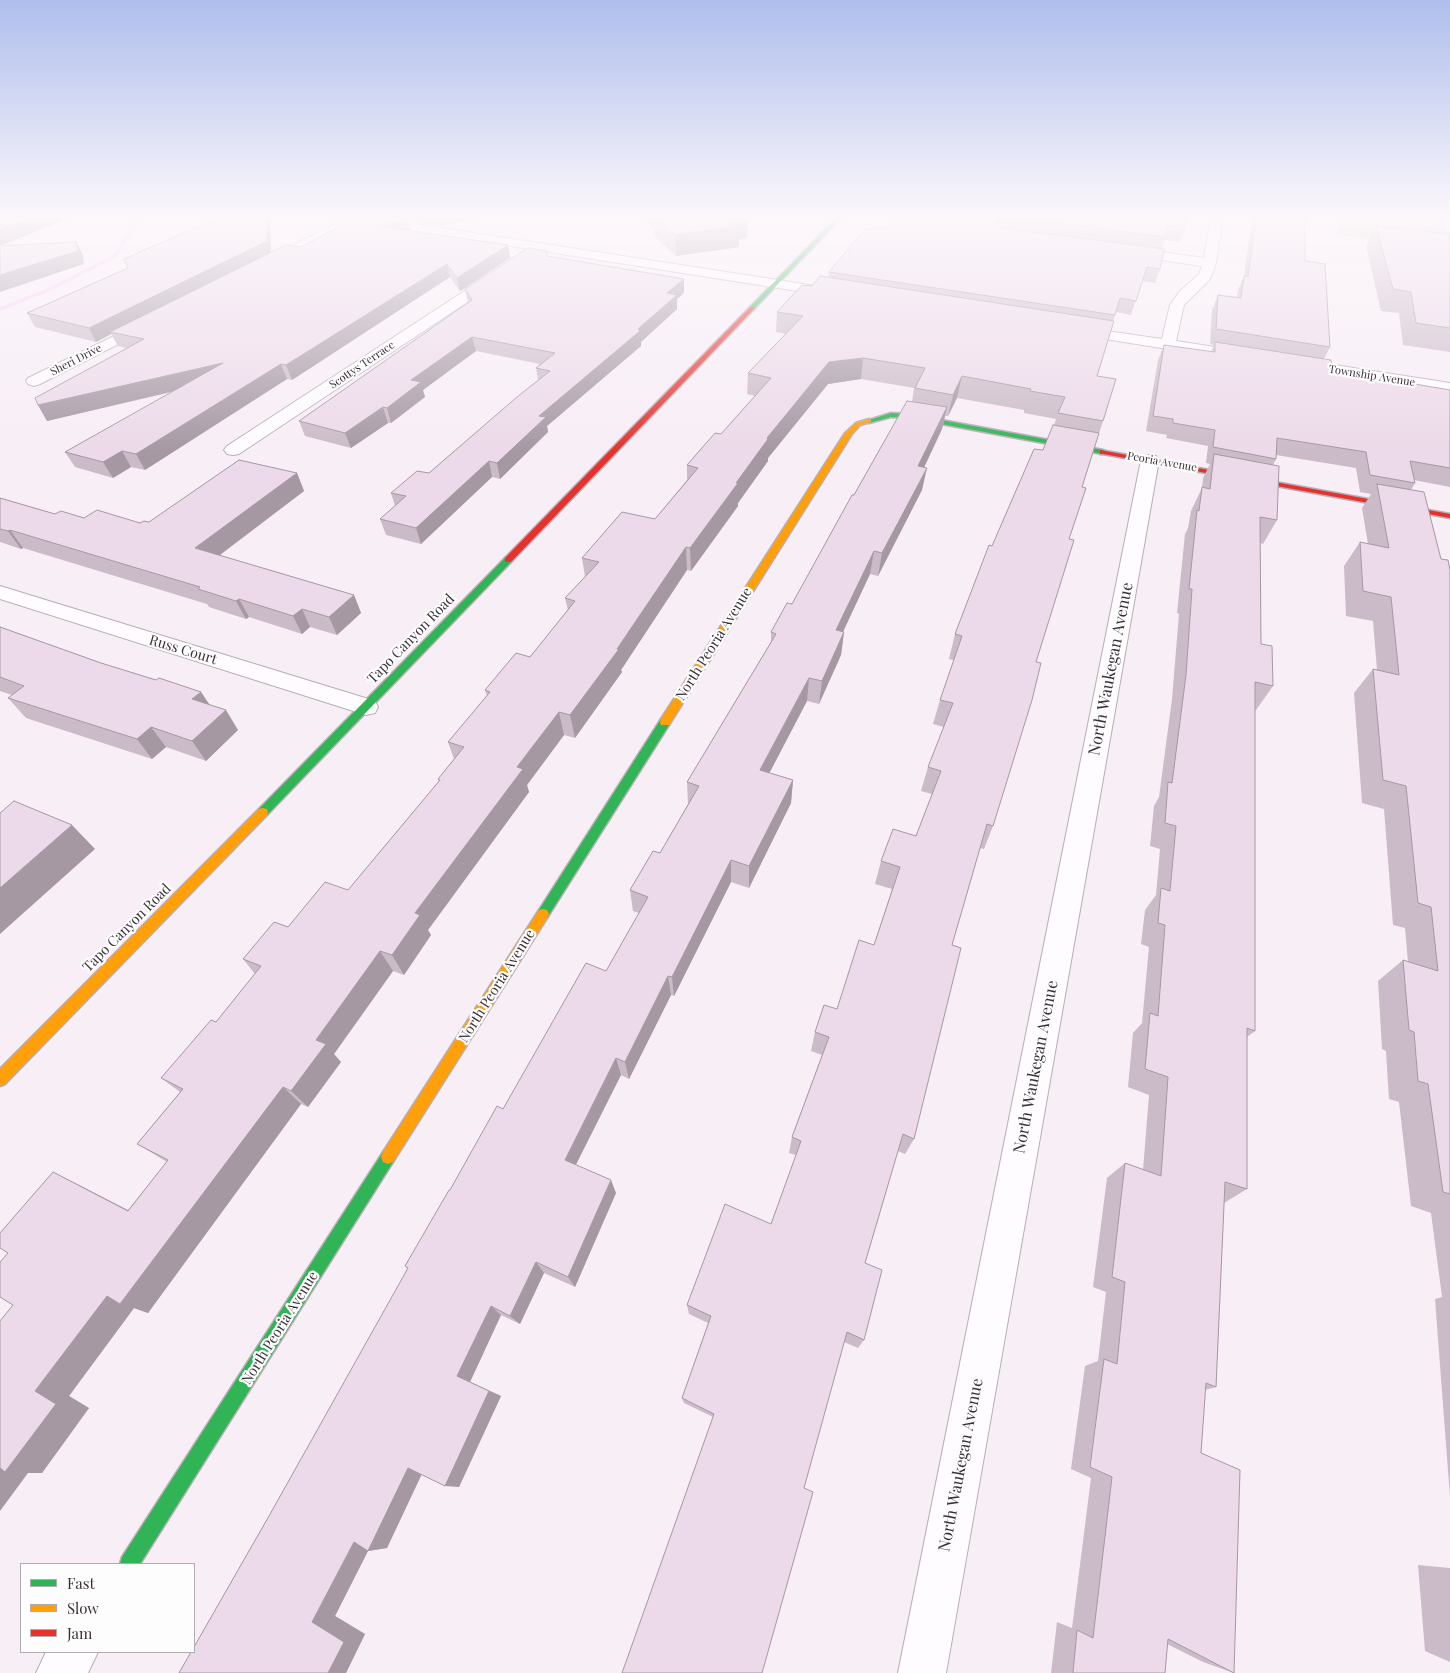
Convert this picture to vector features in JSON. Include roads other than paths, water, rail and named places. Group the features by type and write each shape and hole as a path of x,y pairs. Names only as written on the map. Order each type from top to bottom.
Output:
{"street":[{"name":"Scottys Terrace","path":"234,450 468,295"},
{"name":"Tapo Canyon Road","path":"0,1078 366,707 767,295"},
{"path":"1168,344 1177,305 1184,295"},
{"name":"Sheri Drive","path":"34,381 159,318"},
{"path":"1061,328 1266,359"},
{"name":"Township Avenue","path":"1285,362 1450,388"},
{"name":"Peoria Avenue","path":"874,418 891,415 909,416 1450,516"},
{"name":"North Peoria Avenue","path":"130,1563 849,433 858,424 874,418"},
{"name":"North Waukegan Avenue","path":"922,1673 1150,460"},
{"name":"Russ Court","path":"0,592 366,707"},
{"path":"60,1673 73,1653"}],"waterway":[{"path":"0,309 35,295"}]}
